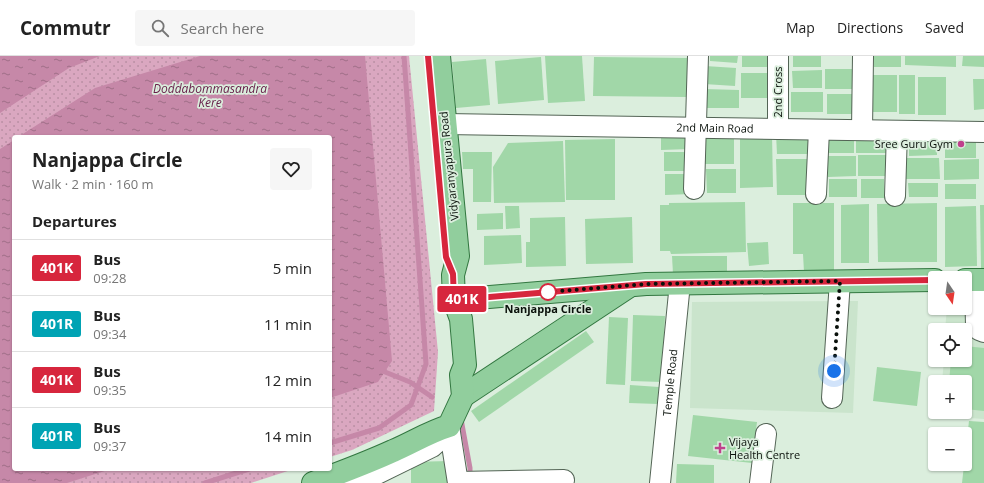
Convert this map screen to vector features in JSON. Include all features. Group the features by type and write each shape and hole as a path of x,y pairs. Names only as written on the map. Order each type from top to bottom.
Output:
{"main road":[{"name":"Vidyaranyapura Road","path":"428,56 446,257 453,274 457,310"},
{"name":"Vidyaranyapura Road","path":"438,56 458,256 453,274"},
{"path":"313,483 379,458 416,441 433,430 449,426 462,385 455,367 452,317 457,310 630,286 680,283 928,280"},
{"path":"462,385 630,286"}],"street":[{"path":"694,189 698,56"},
{"name":"2nd Cross","path":"778,56 778,129"},
{"path":"862,130 863,56"},
{"name":"2nd Main Road","path":"445,124 984,132"},
{"path":"816,194 819,130"},
{"path":"895,196 897,131"},
{"path":"975,280 976,326 979,330 984,332"},
{"path":"832,398 840,281"},
{"name":"Temple Road","path":"660,483 680,283"},
{"path":"449,426 464,482 564,480"},
{"path":"354,483 375,475 432,447 442,438 449,426"},
{"path":"760,483 766,434"}],"shaded area":[{"path":"0,56 409,56 438,352 434,411 352,450 332,456 332,135 12,135 12,471 288,471 251,483 0,483"},
{"path":"858,301 853,413 690,408 692,302"},
{"path":"972,301 984,302 984,419 972,418 972,375 943,375 943,367 972,367 972,323 946,323 946,315 972,315"}],"water":[{"path":"0,56 100,56 69,68 0,113"},
{"name":"Doddabommasandra Kere","path":"200,56 365,56 392,361 378,382 332,397 332,135 21,135 95,88"},
{"path":"12,141 12,471 105,471 67,483 0,483 0,149"}],"building":[{"path":"545,56 582,56 585,101 548,103"},
{"path":"710,56 738,56 737,63 710,61"},
{"path":"742,56 771,56 771,67 742,67"},
{"path":"793,56 821,56 821,67 793,67"},
{"path":"874,56 901,56 901,67 874,67"},
{"path":"905,56 956,56 956,67 905,65"},
{"path":"963,56 984,56 984,67 962,66"},
{"path":"541,57 544,100 498,104 495,61"},
{"path":"594,57 687,58 687,97 593,96"},
{"path":"486,59 490,105 456,108 452,62"},
{"path":"705,66 736,68 735,86 704,84"},
{"path":"825,69 855,69 855,89 825,89"},
{"path":"822,70 822,88 793,88 792,71"},
{"path":"741,73 768,73 768,98 741,98"},
{"path":"869,75 897,75 897,112 870,112"},
{"path":"899,75 915,75 915,114 899,114"},
{"path":"918,77 946,77 946,115 918,115"},
{"path":"973,79 984,79 984,109 974,110"},
{"path":"704,89 739,90 739,108 704,108"},
{"path":"791,92 823,92 823,112 791,112"},
{"path":"827,94 854,94 855,114 827,114"},
{"path":"661,131 690,131 690,149 661,150"},
{"path":"705,131 734,131 734,164 705,164"},
{"path":"808,133 808,154 777,154 776,134"},
{"path":"854,133 854,153 828,153 828,134"},
{"path":"772,134 773,187 740,188 740,135"},
{"path":"856,134 887,134 887,153 856,153"},
{"path":"909,134 937,134 937,155 909,156"},
{"path":"615,139 615,200 566,200 565,140"},
{"path":"945,140 976,140 976,158 945,158"},
{"path":"563,141 565,202 494,203 493,167 508,143"},
{"path":"462,152 492,152 491,202 473,202 473,169 463,169"},
{"path":"664,152 691,152 691,171 664,171"},
{"path":"858,155 886,155 886,176 858,176"},
{"path":"828,156 856,156 856,176 828,177"},
{"path":"904,158 939,158 940,179 904,179"},
{"path":"776,159 810,159 810,195 777,195"},
{"path":"979,159 979,179 944,180 944,160"},
{"path":"706,169 736,169 736,193 707,193"},
{"path":"665,174 691,174 691,194 665,195"},
{"path":"829,179 857,179 857,197 829,197"},
{"path":"861,179 884,179 884,198 861,198"},
{"path":"908,183 938,183 938,197 909,197"},
{"path":"945,184 976,184 976,199 945,199"},
{"path":"745,202 746,252 671,254 670,251 660,251 660,205 669,205 669,203"},
{"path":"793,203 834,203 834,272 804,272 803,254 793,254"},
{"path":"937,203 937,262 878,262 877,204"},
{"path":"869,204 869,263 841,263 841,205"},
{"path":"980,205 984,205 984,270 981,270"},
{"path":"505,206 519,206 520,228 506,229"},
{"path":"976,206 977,266 945,267 945,207"},
{"path":"503,213 503,229 477,230 477,214"},
{"path":"565,217 566,266 526,267 526,242 530,242 530,218"},
{"path":"632,217 633,263 586,264 585,219"},
{"path":"521,235 522,263 484,265 484,236"},
{"path":"768,242 769,264 749,266 747,243"},
{"path":"672,256 727,256 727,272 673,274"},
{"path":"633,315 665,316 662,382 631,381"},
{"path":"609,317 628,318 625,385 606,384"},
{"path":"586,331 594,342 479,422 471,411"},
{"path":"972,347 984,348 984,411 972,410 972,375 950,375 950,367 972,367"},
{"path":"877,367 921,372 917,406 873,401"},
{"path":"630,385 659,387 658,404 629,403"},
{"path":"693,415 757,422 752,463 688,456"},
{"path":"969,421 984,422 984,483 962,483 963,471 972,471 972,427 968,427"},
{"path":"449,461 449,483 411,483 411,462"},
{"path":"677,464 714,465 714,483 676,483"}],"waterway":[{"path":"332,442 379,428 411,405 426,364 404,56"},
{"path":"385,372 410,382 432,397"},
{"path":"461,419 470,468 470,478"},
{"path":"205,483 243,471"}],"bus line":[{"name":"401K","path":"428,56 446,257 453,274 454,300 646,284 928,280"}],"place":[{"name":"Sree Guru Gym","path":"961,144"},
{"name":"Nanjappa Circle","path":"548,292"},
{"name":"Vijaya Health Centre","path":"720,448"}],"route":[{"path":"548,292 646,284 840,281 834,371"}]}
